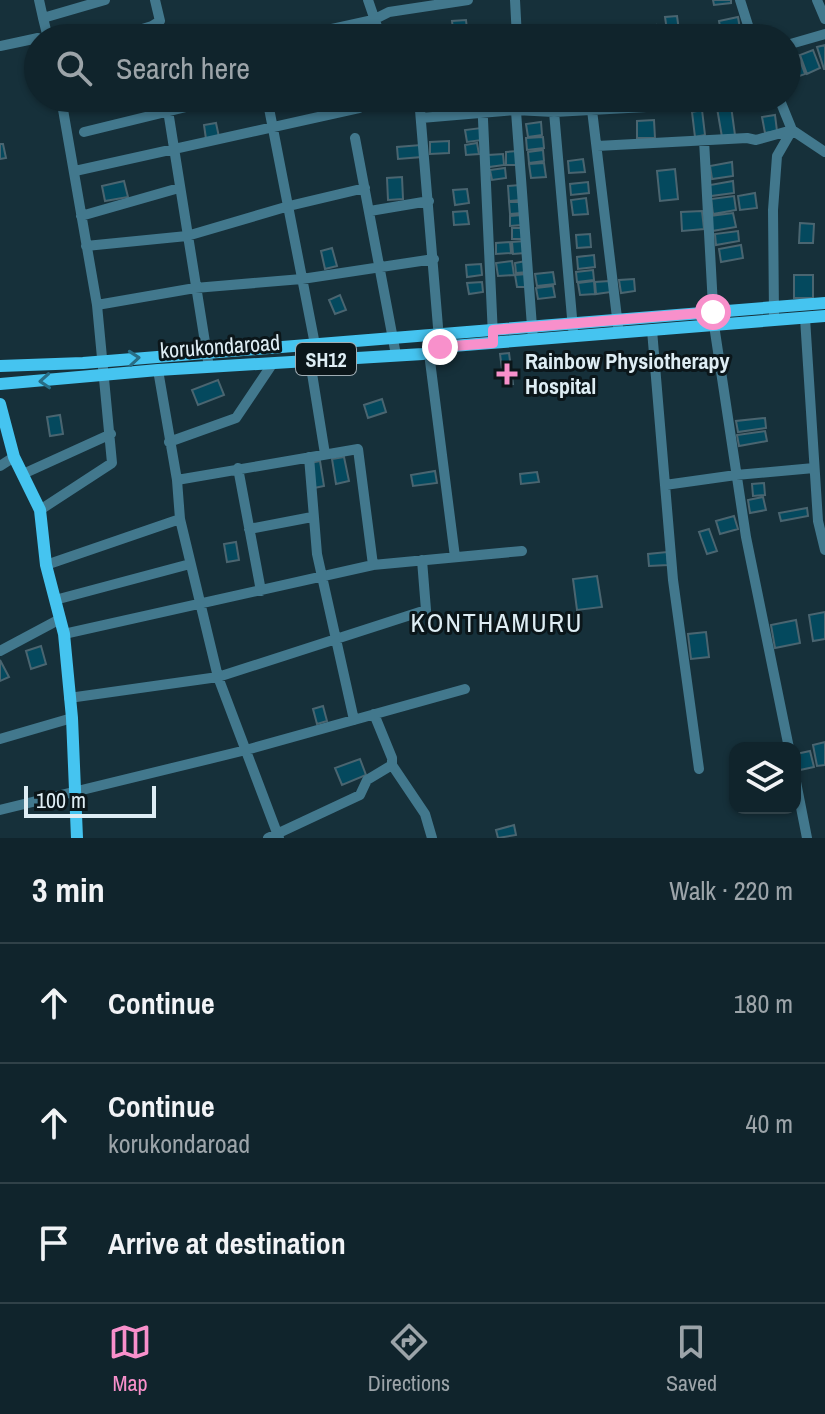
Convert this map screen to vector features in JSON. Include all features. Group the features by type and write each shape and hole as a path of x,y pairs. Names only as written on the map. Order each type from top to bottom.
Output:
{"main road":[{"name":"SH12","path":"774,314 825,303"},
{"name":"korukondaroad","path":"0,384 158,370 396,355 493,336 618,326 652,330 713,319 774,314 805,318 825,316"},
{"name":"SH12","path":"618,326 713,319"},
{"name":"SH12","path":"0,366 393,338 436,345"},
{"path":"0,404 14,457 40,510 46,565 64,634 72,718 77,838"}],"street":[{"path":"39,0 43,24"},
{"path":"43,18 105,0"},
{"path":"155,0 158,24"},
{"path":"368,0 375,24"},
{"path":"355,24 389,12 468,0"},
{"path":"515,0 516,24"},
{"path":"740,0 748,24"},
{"path":"817,0 825,19"},
{"path":"801,41 825,34"},
{"path":"0,46 24,42"},
{"path":"40,510 112,463 97,305 64,112"},
{"path":"84,132 165,112"},
{"path":"169,112 210,368"},
{"path":"270,112 314,344 325,454"},
{"path":"75,171 341,112"},
{"path":"420,112 434,259 436,345 455,557"},
{"path":"421,118 494,112"},
{"path":"516,112 533,333"},
{"path":"554,112 573,330"},
{"path":"592,112 618,326"},
{"path":"785,112 792,130 825,152"},
{"path":"483,113 493,336"},
{"path":"597,146 756,140 792,130"},
{"path":"774,314 773,210 777,156 792,130"},
{"path":"355,138 396,355"},
{"path":"704,140 713,319 746,537 788,742"},
{"path":"81,216 179,188"},
{"path":"86,246 187,236 289,206 365,188"},
{"path":"370,211 429,201"},
{"path":"97,305 195,288 302,279 434,259"},
{"path":"805,318 818,521 825,550"},
{"path":"652,330 673,580 699,769"},
{"path":"169,442 236,418 273,363"},
{"path":"158,370 177,480 180,519 218,677 275,837 360,795 367,780 392,765"},
{"path":"23,474 111,434"},
{"path":"177,480 358,449 373,565"},
{"path":"0,466 14,457"},
{"path":"309,457 312,517 322,577 354,720"},
{"path":"238,468 261,591"},
{"path":"665,485 814,468"},
{"path":"249,529 312,517"},
{"path":"46,565 180,519"},
{"path":"64,634 373,565 522,551"},
{"path":"69,698 218,677 426,610 422,560"},
{"path":"55,600 190,564"},
{"path":"0,651 60,619"},
{"path":"0,810 246,750 465,689"},
{"path":"374,714 392,765 425,814 432,838"},
{"path":"0,739 72,718"},
{"path":"801,808 807,838"}],"building":[{"path":"713,0 731,0 731,3 714,5"},
{"path":"677,16 678,24 666,24 665,17"},
{"path":"738,17 739,24 720,24 719,21"},
{"path":"466,20 466,24 452,24 452,21"},
{"path":"825,45 825,69 824,69 817,47"},
{"path":"813,50 820,68 807,74 801,55"},
{"path":"692,112 702,112 705,135 695,137"},
{"path":"718,112 732,112 735,135 722,137"},
{"path":"775,115 777,131 765,133 762,117"},
{"path":"654,120 655,138 637,138 637,121"},
{"path":"541,122 542,135 528,137 526,124"},
{"path":"216,123 219,137 206,139 204,125"},
{"path":"481,128 482,140 467,142 465,130"},
{"path":"543,137 544,148 527,150 526,138"},
{"path":"449,141 449,153 430,154 430,142"},
{"path":"477,143 479,154 466,155 465,145"},
{"path":"0,144 3,144 6,158 0,159"},
{"path":"421,145 422,157 398,159 397,147"},
{"path":"543,150 544,161 529,163 528,152"},
{"path":"517,151 518,165 506,165 506,152"},
{"path":"503,154 504,165 489,167 488,155"},
{"path":"583,159 585,172 569,173 568,161"},
{"path":"732,162 733,176 712,179 710,166"},
{"path":"544,163 546,177 531,178 529,164"},
{"path":"505,168 506,178 492,180 490,170"},
{"path":"675,169 678,199 660,201 657,171"},
{"path":"402,177 403,199 388,200 387,178"},
{"path":"124,181 128,197 105,201 102,186"},
{"path":"733,181 734,193 711,196 710,185"},
{"path":"588,182 589,193 571,195 570,184"},
{"path":"520,185 521,200 509,201 508,186"},
{"path":"467,189 469,203 455,205 453,190"},
{"path":"755,193 757,208 740,210 738,196"},
{"path":"734,196 736,210 713,214 711,199"},
{"path":"586,198 588,214 573,215 571,200"},
{"path":"509,202 521,202 522,213 510,214"},
{"path":"467,211 469,224 454,225 453,212"},
{"path":"702,211 704,229 682,231 681,212"},
{"path":"733,213 736,227 712,231 710,216"},
{"path":"522,215 522,225 510,226 510,216"},
{"path":"800,223 814,224 813,243 799,243"},
{"path":"512,228 523,228 524,239 512,239"},
{"path":"738,231 739,241 716,245 715,234"},
{"path":"590,234 591,247 577,248 576,235"},
{"path":"525,241 525,253 513,254 512,242"},
{"path":"510,242 511,253 496,254 496,243"},
{"path":"741,245 743,258 721,262 719,249"},
{"path":"332,248 337,266 325,269 321,251"},
{"path":"594,255 595,267 578,269 577,257"},
{"path":"512,261 514,275 498,276 496,263"},
{"path":"526,261 528,272 516,273 515,263"},
{"path":"481,264 482,275 467,277 466,265"},
{"path":"593,270 594,280 577,282 576,272"},
{"path":"553,272 555,284 537,286 535,274"},
{"path":"527,274 528,287 517,287 515,275"},
{"path":"794,275 813,275 813,298 794,298"},
{"path":"634,279 635,291 621,293 619,280"},
{"path":"594,281 595,294 580,295 578,283"},
{"path":"609,281 611,292 596,294 595,282"},
{"path":"482,282 483,292 469,294 467,283"},
{"path":"553,286 555,297 538,299 536,288"},
{"path":"340,295 346,310 335,314 329,300"},
{"path":"509,353 513,384 504,385 500,354"},
{"path":"218,380 224,395 198,405 192,390"},
{"path":"382,399 386,412 368,418 364,405"},
{"path":"60,415 63,434 50,436 47,417"},
{"path":"765,418 766,428 738,432 736,421"},
{"path":"765,431 767,441 739,446 737,435"},
{"path":"344,457 349,481 336,484 332,459"},
{"path":"320,461 324,486 314,488 310,463"},
{"path":"435,471 437,483 413,486 411,475"},
{"path":"537,472 539,482 521,484 520,474"},
{"path":"764,483 765,495 753,496 752,484"},
{"path":"763,497 766,510 750,513 748,500"},
{"path":"807,508 808,516 781,521 779,513"},
{"path":"734,516 738,529 720,534 716,521"},
{"path":"709,529 717,551 707,554 699,532"},
{"path":"236,542 239,560 227,562 224,544"},
{"path":"667,552 668,565 649,566 648,554"},
{"path":"597,576 602,607 577,610 573,579"},
{"path":"825,612 825,639 813,641 809,615"},
{"path":"796,620 800,643 775,648 771,625"},
{"path":"706,632 709,657 691,659 688,634"},
{"path":"41,646 46,664 31,669 26,651"},
{"path":"0,660 9,677 0,681"},
{"path":"323,706 327,721 317,724 313,709"},
{"path":"825,742 825,765 817,766 813,745"},
{"path":"810,751 814,767 801,770 801,753"},
{"path":"360,759 366,775 342,785 335,768"},
{"path":"514,825 516,835 498,838 496,830"}],"place":[{"name":"Rainbow Physiotherapy Hospital","path":"507,374"}],"district":[{"name":"KONTHAMURU","path":"497,622"}],"route":[{"path":"440,347 493,343 493,330 713,312"}]}
